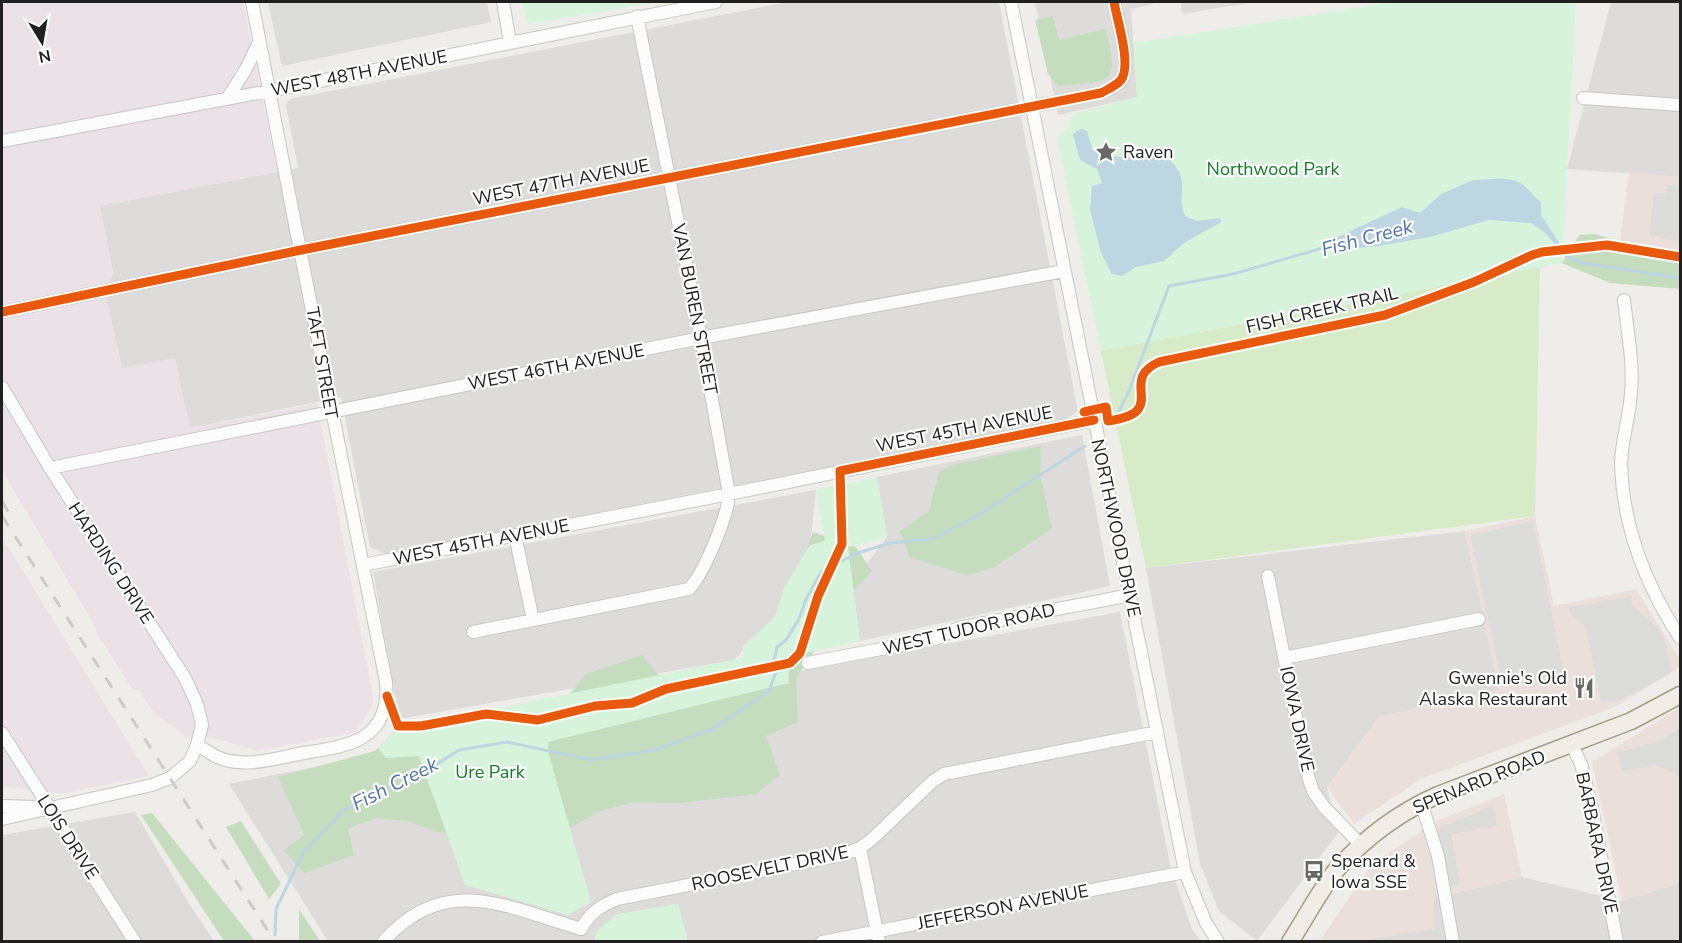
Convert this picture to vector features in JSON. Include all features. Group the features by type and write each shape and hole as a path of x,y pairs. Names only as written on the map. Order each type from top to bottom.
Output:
{"main road":[{"name":"SPENARD ROAD","path":"1290,942 1337,870 1361,845 1391,821 1421,802 1631,721 1680,694"}],"street":[{"name":"TAFT STREET","path":"197,745 219,758 238,762 254,762 354,743 371,731 385,706 387,696 252,2"},
{"path":"503,2 510,42"},
{"name":"WEST 48TH AVENUE","path":"2,141 269,91 716,2"},
{"name":"NORTHWOOD DRIVE","path":"1011,2 1185,872 1206,923 1218,942"},
{"name":"WEST 47TH AVENUE","path":"2,312 301,250 1101,93 1114,86 1122,78 1125,58 1114,2"},
{"name":"VAN BUREN STREET","path":"533,620 684,591 693,585 725,520 729,494 701,338 637,16"},
{"path":"227,99 260,42"},
{"path":"1583,98 1680,105"},
{"name":"WEST 46TH AVENUE","path":"50,468 701,338 1064,271"},
{"path":"1624,300 1632,391 1621,464 1628,514 1645,573 1680,638"},
{"name":"HARDING DRIVE","path":"2,387 50,468 185,678 197,704 202,725 197,745"},
{"name":"WEST 45TH AVENUE","path":"363,565 1094,420"},
{"path":"473,632 533,620 515,535"},
{"name":"IOWA DRIVE","path":"1268,576 1307,773 1313,791 1324,807 1361,845"},
{"name":"WEST TUDOR ROAD","path":"808,663 939,638 958,628 1131,595"},
{"path":"1284,658 1479,619"},
{"name":"ROOSEVELT DRIVE","path":"383,942 396,926 414,914 437,903 461,900 489,901 579,935 588,916 602,905 617,899 842,855 861,848 933,781 944,774 1157,732"},
{"name":"LOIS DRIVE","path":"2,733 135,942"},
{"path":"2,819 152,785 170,778 190,761 197,745"},
{"name":"BARBARA DRIVE","path":"1572,745 1581,764 1592,807 1617,942"},
{"path":"1421,802 1438,856 1454,942"},
{"path":"2,806 50,808"},
{"path":"861,848 878,936"},
{"name":"JEFFERSON AVENUE","path":"822,942 878,936 1185,872"}],"shaded area":[{"path":"2,2 243,2 277,172 100,206 113,271 106,298 122,368 175,358 190,428 317,403 374,702 356,732 258,751 214,738 188,738 154,713 138,689 133,690 95,631 97,629 2,471"},
{"path":"487,2 491,22 282,66 268,3"},
{"path":"788,2 999,2 1078,412 1062,421 386,554 370,547 341,397 190,428 122,368 106,298 113,271 99,206 298,168 286,105 290,99"},
{"path":"1035,2 1161,2 1131,9 1137,97 1058,115"},
{"path":"1181,2 1255,2 1182,14"},
{"path":"1611,2 1680,2 1680,177 1567,169"},
{"path":"1629,172 1680,177 1680,253 1620,241"},
{"path":"1667,185 1680,186 1680,241 1649,236 1654,193 1666,194"},
{"path":"1082,435 1110,586 860,641 852,583 887,537 877,477"},
{"path":"816,490 810,545 775,617 734,660 399,719 373,572"},
{"path":"1535,516 1554,606 1636,589 1680,659 1680,667 1617,706 1421,779 1354,824 1327,787 1379,717 1499,690 1465,531"},
{"path":"1533,521 1564,675 1503,687 1470,535"},
{"path":"1465,531 1499,690 1379,717 1327,787 1338,833 1257,941 1219,911 1200,864 1146,568"},
{"path":"2,537 149,776 60,794 2,786"},
{"path":"1631,597 1632,606 1660,629 1666,645 1671,673 1617,702 1601,701 1586,627 1570,614 1569,607"},
{"path":"1120,612 1170,865 1192,929 1201,941 328,941 229,784 815,668"},
{"path":"1680,707 1680,883 1622,901 1592,762"},
{"path":"1680,728 1680,776 1657,765 1622,771 1617,753 1659,741"},
{"path":"1504,794 1522,877 1434,898 1434,929 1370,939 1370,941 1319,942 1373,863 1437,821"},
{"path":"1493,806 1497,826 1451,834 1460,884 1446,887 1436,829"},
{"path":"135,812 188,902 214,941 2,942 2,835"},
{"path":"1522,877 1622,901 1680,883 1680,941 1370,942 1370,939 1434,898"}],"green space":[{"path":"523,2 659,2 527,24"},
{"name":"Northwood Park","path":"1393,2 1576,2 1562,263 1101,351 1057,137 1066,130 1073,114 1137,97 1134,43"},
{"path":"1053,16 1059,40 1106,29 1112,62 1108,77 1090,83 1058,86 1048,74 1035,20"},
{"path":"1594,234 1680,253 1680,289 1610,283 1562,263 1579,235"},
{"path":"1540,267 1535,516 1146,568 1101,351"},
{"path":"1041,446 1040,474 1052,529 993,568 967,575 909,557 900,531 929,511 939,472 953,465"},
{"name":"Ure Park","path":"877,477 887,537 848,547 860,641 788,657 789,683 548,742 549,755 591,902 568,915 465,885 419,756 386,758 378,748 397,729 742,658 743,647 775,617 785,586 810,545 825,541 816,490"},
{"path":"813,532 856,547 872,571 841,605 796,678 798,722 766,736 780,775 756,794 680,803 634,802 600,811 507,864 454,835 434,831 407,821 377,818 348,828 354,855 304,873 284,850 304,835 278,777 375,751 397,729 569,695 586,674 642,655 659,676 742,658 782,619"},
{"path":"152,813 255,941 224,941 141,815"},
{"path":"241,821 281,884 269,899 226,827"},
{"path":"678,904 688,941 594,941 596,932 617,914"},
{"path":"299,909 320,941 299,941"}],"water":[{"path":"1081,129 1087,131 1093,148 1104,154 1121,157 1166,157 1182,179 1182,208 1185,216 1197,221 1220,218 1221,222 1184,243 1164,261 1136,267 1122,276 1112,274 1101,253 1090,209 1092,186 1102,183 1097,169 1080,160 1073,134"},
{"path":"1506,179 1523,185 1541,202 1541,215 1560,244 1556,245 1544,232 1531,223 1489,220 1430,237 1379,246 1329,249 1329,241 1402,207 1420,213 1441,194 1473,180"}],"waterway":[{"name":"Fish Creek","path":"1556,243 1565,255 1578,262 1680,278"},
{"name":"Fish Creek","path":"1116,417 1129,391 1169,286 1233,274 1333,245"},
{"name":"Fish Creek","path":"774,661 777,647 786,640 799,619 806,599 821,572 855,554 890,543 932,539 977,516 1085,446"},
{"name":"Fish Creek","path":"275,935 276,909 303,853 344,810 417,777 459,750 507,742 591,760 655,750 712,729 769,691 776,672"}],"railway":[{"path":"2,501 14,522"},
{"path":"2,516 275,942"}],"cycle path":[{"path":"2,312 301,250 1101,93 1119,82 1124,73 1124,53 1114,2"},
{"name":"FISH CREEK TRAIL","path":"1084,412 1106,407 1108,421 1127,417 1137,411 1141,403 1142,378 1147,370 1159,362 1385,315 1474,282 1542,252 1607,245 1680,257"},
{"path":"387,696 398,726 421,726 486,714 538,720 595,706 632,703 666,689 790,663 800,653 818,596 842,544 840,471 1094,420"}],"place":[{"name":"Raven","path":"1106,152"},
{"name":"Gwennie's Old Alaska Restaurant","path":"1584,688"},
{"name":"Spenard & Iowa SSE","path":"1314,871"}]}
